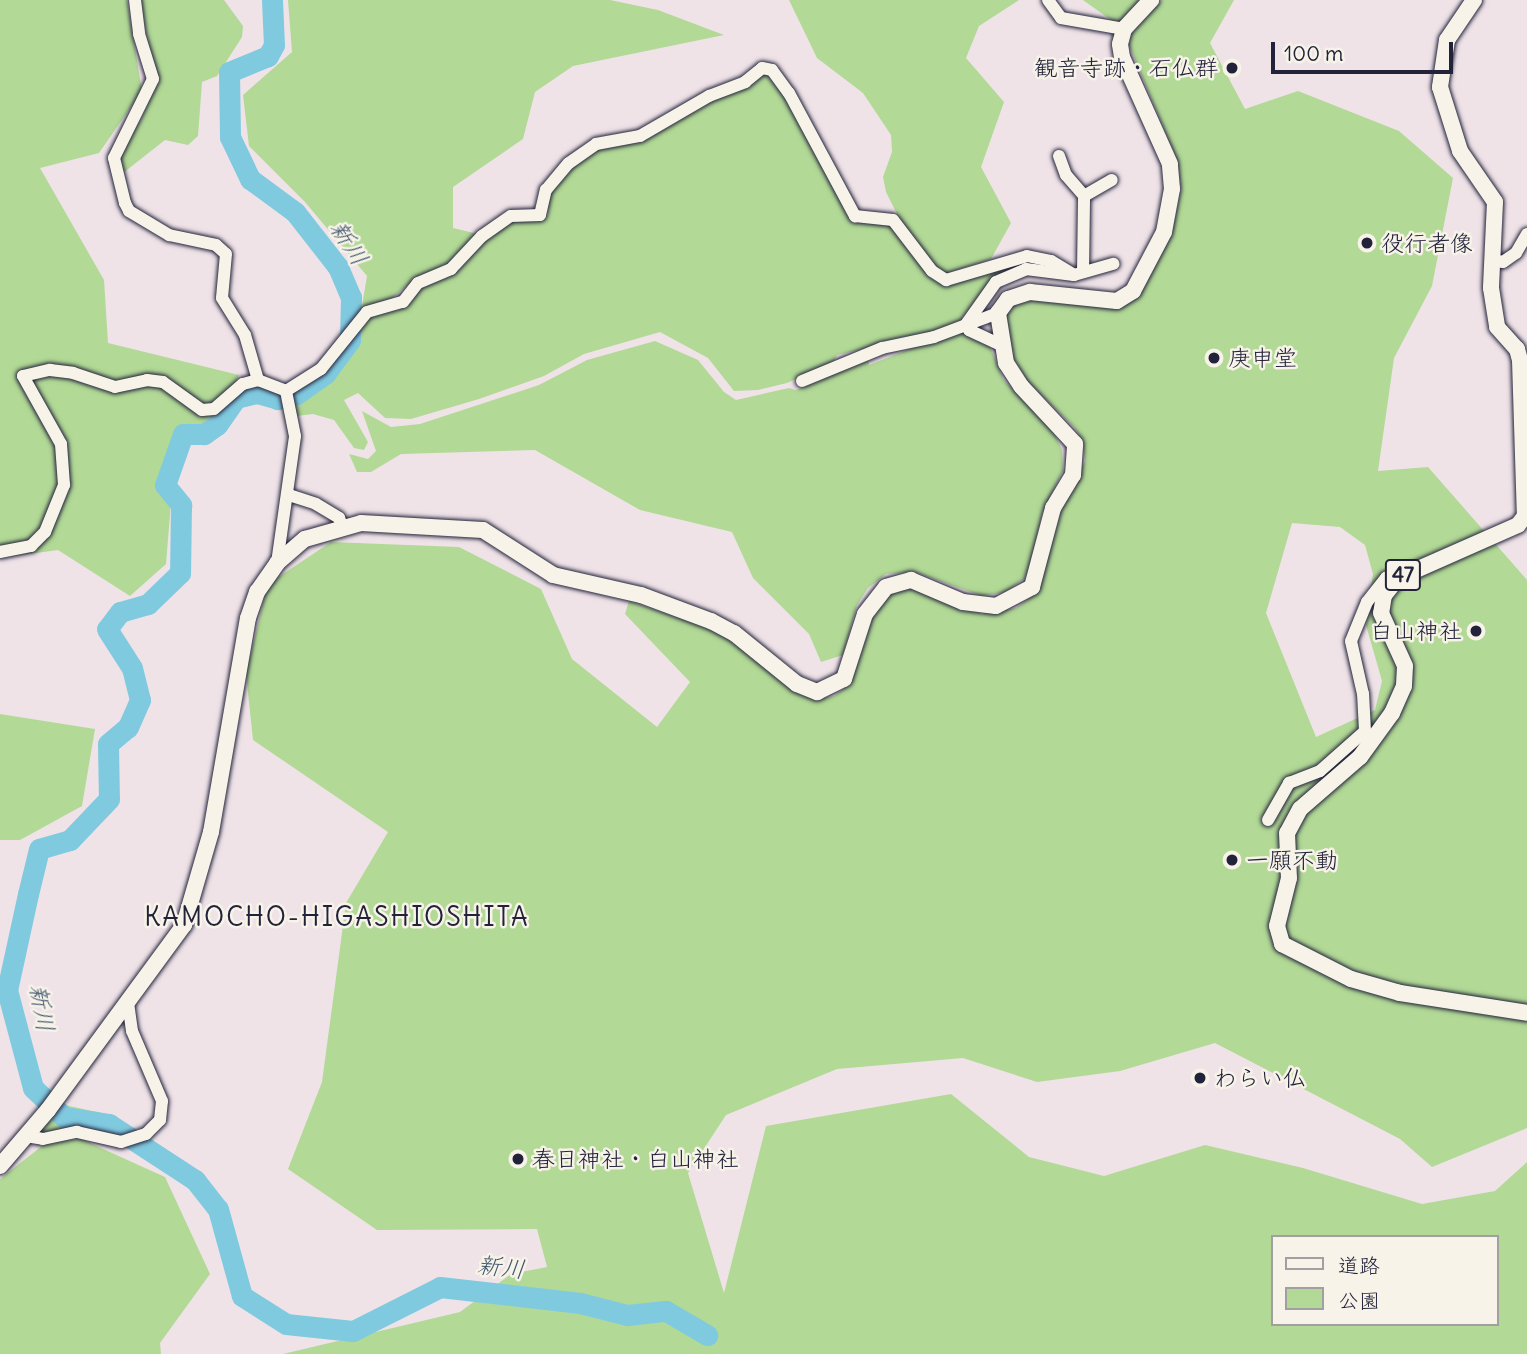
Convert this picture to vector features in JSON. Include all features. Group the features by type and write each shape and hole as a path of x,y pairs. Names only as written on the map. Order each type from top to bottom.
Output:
{"main road":[{"path":"0,1166 48,1110 184,925 196,895 248,618 257,592 277,564 305,539 342,526 400,523 483,530 553,575 641,595 711,621 734,633 797,684 817,692 831,688 850,667 865,614 886,587 911,580 963,602 996,606 1032,587 1053,508 1073,475 1075,444 1021,386 1001,345 998,313 1008,299 1030,292 1117,301 1133,291 1164,232 1172,189 1170,164 1122,57 1124,29 1151,0"},
{"name":"47","path":"1474,0 1447,40 1440,87 1460,151 1495,202 1491,260 1497,327 1517,349 1521,363 1526,518 1518,525 1398,578 1384,595 1381,613 1405,666 1404,686 1392,713 1360,757 1300,809 1287,833 1289,878 1277,926 1282,944 1351,979 1400,993 1527,1013"}],"street":[{"path":"135,0 139,34 153,79 114,158 125,203 129,211 169,235 216,245 226,254 222,298 245,335 258,380"},
{"path":"1048,0 1060,18 1124,29"},
{"path":"286,391 321,369 367,312 403,302 418,283 451,269 482,236 511,216 540,215 546,190 569,163 596,144 640,136 709,96 745,82 762,68 772,70 789,93 855,216 893,220 932,271 946,280 1027,256 1051,261 1078,273"},
{"path":"1059,156 1066,176 1084,196 1078,273"},
{"path":"1084,196 1112,180"},
{"path":"1491,260 1503,262 1516,253 1527,234"},
{"path":"1001,345 969,330 967,323 984,295 1009,274 1026,269 1078,273 1113,264"},
{"path":"802,381 871,352 934,337 998,313"},
{"path":"1521,363 1527,348"},
{"path":"0,552 31,546 45,532 64,485 61,444 23,376 50,370 73,373 115,387 147,380 163,383 202,410 214,409 243,384 258,380 286,391"},
{"path":"277,564 277,542 289,495 295,436 286,391"},
{"path":"289,495 316,504 339,518 342,526"},
{"path":"1268,820 1289,783 1320,771 1365,731 1363,694 1351,641 1367,602 1386,578 1398,578"},
{"path":"26,1136 43,1139 76,1132 129,1140 146,1134 163,1110 132,1031 128,1003"}],"green space":[{"path":"0,0 127,0 142,91 99,153 40,168 104,280 108,343 239,375 213,430 177,429 166,564 130,596 58,550 0,558"},
{"path":"140,0 224,0 243,26 242,37 217,76 202,82 198,136 188,145 165,140 123,173 118,155 141,120 156,84"},
{"path":"288,0 610,0 658,10 724,35 573,66 535,92 523,139 453,187 453,228 478,234 451,263 417,277 390,300 361,312 367,276 305,202 249,146 243,95 292,52"},
{"path":"789,0 1019,0 979,26 966,58 1004,102 981,167 1011,223 991,259 944,274 908,236 886,192 883,177 892,152 891,135 863,93 817,58"},
{"path":"1083,0 1142,0 1118,25"},
{"path":"1162,0 1234,0 1210,43 1245,109 1298,91 1399,131 1453,178 1432,286 1394,358 1378,471 1428,467 1527,580 1527,1128 1432,1167 1400,1139 1215,1043 1120,1071 1037,1082 963,1058 837,1069 726,1115 688,1173 724,1293 766,1126 951,1094 1029,1157 1104,1176 1205,1145 1303,1168 1422,1204 1495,1191 1527,1162 1527,1354 283,1354 460,1312 511,1274 547,1267 537,1229 377,1230 288,1169 322,1082 346,903 388,832 253,740 246,674 265,595 277,578 331,542 459,547 541,589 572,659 657,727 690,682 625,614 629,601 708,628 730,640 793,691 816,700 834,696 851,684 873,617 891,594 910,588 982,614 1016,608 1038,592 1061,512 1085,461 1083,441 1074,427 1027,381 1014,359 1006,316 1014,306 1030,300 1119,309 1139,296 1172,234 1181,189 1178,162 1129,45 1131,34","holes":["1292,523 1340,527 1365,545 1373,574 1366,625 1382,681 1375,710 1316,737 1266,613"]},
{"path":"762,72 779,87 854,222 889,225 936,280 1021,261 1041,264 998,276 958,322 916,337 837,355 834,361 787,383 758,390 734,391 708,358 660,332 584,354 544,376 411,419 385,418 358,393 344,400 368,442 364,450 354,448 334,420 313,414 296,416 292,393 367,316 422,287 513,220 538,222 548,215 549,191 589,150 643,137"},
{"path":"959,330 989,344 1003,379 1054,433 1062,450 1063,470 1042,514 1030,566 1025,578 1005,592 982,596 915,572 886,574 868,588 857,605 843,655 821,662 809,634 753,578 732,532 640,510 535,450 401,454 371,472 357,472 349,454 368,459 376,451 362,411 391,427 420,424 539,385 587,360 655,341 698,360 724,392 736,400 789,388 796,390 868,356 869,365"},
{"path":"0,714 95,729 82,806 20,840 0,840"},
{"path":"60,1104 111,1115 131,1132 74,1126 38,1135"},
{"path":"81,1139 165,1177 210,1274 160,1343 161,1354 0,1354 0,1179 47,1142"}],"waterway":[{"name":"新川","path":"272,0 274,45 268,56 229,72 230,137 250,179 295,212 338,267 351,297 350,340 325,374 296,394 278,399 257,393 236,398 217,425 204,434 183,434 165,485 181,505 180,573 148,604 120,612 107,629 132,668 140,700 128,727 108,744 109,799 70,840 39,849 28,894 7,990 33,1088 64,1117 109,1124 195,1180 218,1209 242,1296 286,1324 353,1331 440,1287 580,1303 627,1315 666,1311 707,1335"}],"place":[{"name":"観音寺跡・石仏群","path":"1232,68"},
{"name":"役行者像","path":"1367,243"},
{"name":"庚申堂","path":"1214,358"},
{"name":"白山神社","path":"1476,631"},
{"name":"一願不動","path":"1232,860"},
{"name":"わらい仏","path":"1200,1078"},
{"name":"春日神社・白山神社","path":"518,1159"}],"district":[{"name":"KAMOCHO-HIGASHIOSHITA","path":"337,917"}]}
